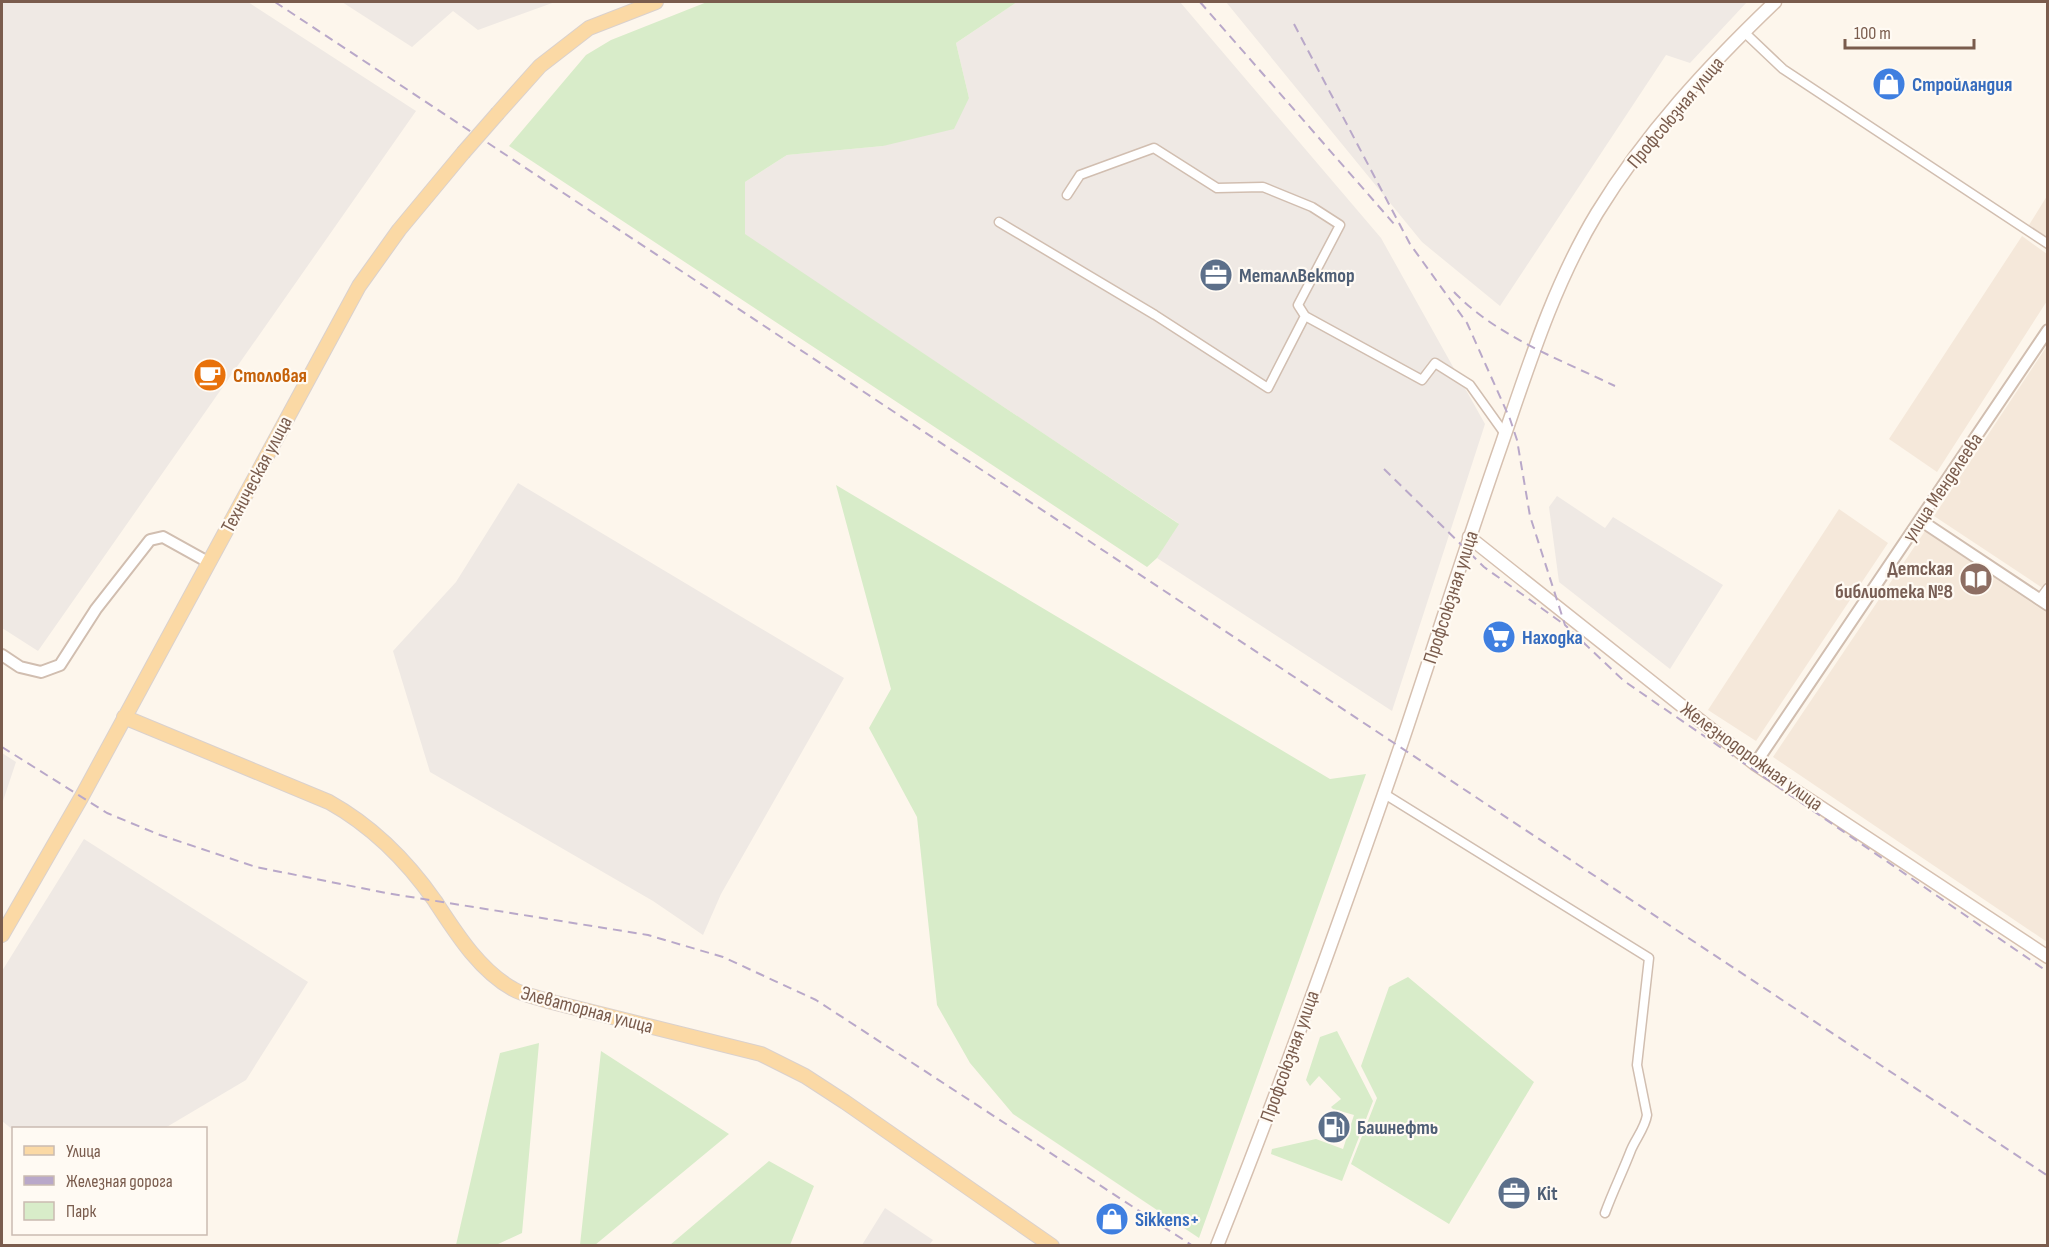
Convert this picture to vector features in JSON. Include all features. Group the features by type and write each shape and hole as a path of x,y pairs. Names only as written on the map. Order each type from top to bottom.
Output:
{"main road":[{"name":"Техническая улица","path":"2,935 124,717 358,286 399,230 540,66 589,27 656,2"},
{"name":"Профсоюзная улица","path":"1217,1245 1259,1140 1383,793 1469,537 1560,281 1597,214 1645,141 1701,76 1775,2"},
{"name":"Железнодорожная улица","path":"1469,537 1755,764 2048,957"},
{"name":"Элеваторная улица","path":"124,717 329,802 356,817 391,848 434,900 452,930 495,976 514,990 548,1001 761,1054 805,1076 845,1102 1052,1245"}],"street":[{"path":"1744,32 1783,69 2048,244"},
{"path":"1067,195 1080,175 1154,148 1217,188 1263,187 1312,207 1341,225 1298,305 1305,316 1422,380 1435,363 1470,385 1505,434"},
{"path":"999,222 1155,315 1268,388 1305,316"},
{"name":"улица Менделеева","path":"1755,764 2048,330"},
{"path":"1920,520 2043,603 2048,588"},
{"path":"2,655 20,667 41,672 60,665 96,609 150,540 164,537 208,562"},
{"path":"1383,793 1649,958 1637,1065 1647,1115 1646,1123 1632,1149 1626,1168 1605,1213"}],"shaded area":[{"path":"2,2 248,2 416,111 38,651 2,628"},
{"path":"342,2 555,2 478,30 453,11 412,47"},
{"path":"1017,2 1180,2 1381,238 1485,424 1392,711 1157,558 1178,523 745,235 745,182 787,155 883,146 969,98 956,43"},
{"path":"1226,2 1747,2 1690,63 1666,55 1500,306 1422,242"},
{"path":"2047,196 2047,237 2029,225"},
{"path":"2022,236 2047,254 2047,301 1937,472 1889,439"},
{"path":"2047,346 2047,591 1934,516"},
{"path":"518,483 844,678 721,894 703,935 653,901 430,772 393,651 456,582"},
{"path":"1557,496 1605,528 1613,517 1723,585 1670,669 1559,582 1549,507"},
{"path":"1839,509 1888,543 1756,741 1708,710"},
{"path":"1925,531 2047,613 2047,942 1773,757"},
{"path":"2,753 16,762 2,804"},
{"path":"84,839 308,982 246,1080 167,1127 12,1127 12,1129 2,1121 2,971"},
{"path":"885,1208 933,1240 929,1245 862,1245"}],"green space":[{"path":"707,2 1017,2 956,43 969,98 954,129 883,146 787,155 745,182 745,234 1179,524 1157,558 1147,567 509,146 586,55 611,40"},
{"path":"836,485 1330,779 1366,774 1199,1238 1013,1114 970,1063 937,1005 917,817 869,728 891,689"},
{"path":"1408,977 1534,1082 1449,1224 1351,1164 1377,1098 1361,1066 1389,987"},
{"path":"1337,1031 1373,1101 1342,1181 1271,1154 1272,1149 1316,1139 1343,1149 1354,1115 1331,1107 1341,1099 1319,1076 1310,1086 1306,1080 1320,1037"},
{"path":"539,1043 522,1233 496,1245 456,1245 500,1053"},
{"path":"601,1051 729,1134 595,1245 580,1245"},
{"path":"769,1161 814,1186 790,1245 670,1245"}],"railway":[{"path":"275,2 2048,1176"},
{"path":"1200,2 1395,225"},
{"path":"1294,24 1410,244 1467,323 1510,419 1517,440 1530,516 1565,625 1624,681 2048,972"},
{"path":"1454,292 1489,322 1509,334 1615,386"},
{"path":"1384,469 1484,567 1565,625"},
{"path":"2,747 107,813 160,835 256,867 386,893 648,935 723,957 816,1000 1193,1246"}],"place":[{"name":"Стройландия","path":"1889,84"},
{"name":"МеталлВектор","path":"1216,275"},
{"name":"Столовая","path":"210,375"},
{"name":"Детская библиотека №8","path":"1976,579"},
{"name":"Находка","path":"1499,637"},
{"name":"Башнефть","path":"1334,1127"},
{"name":"Kit","path":"1514,1193"},
{"name":"Sikkens+","path":"1112,1219"}]}
